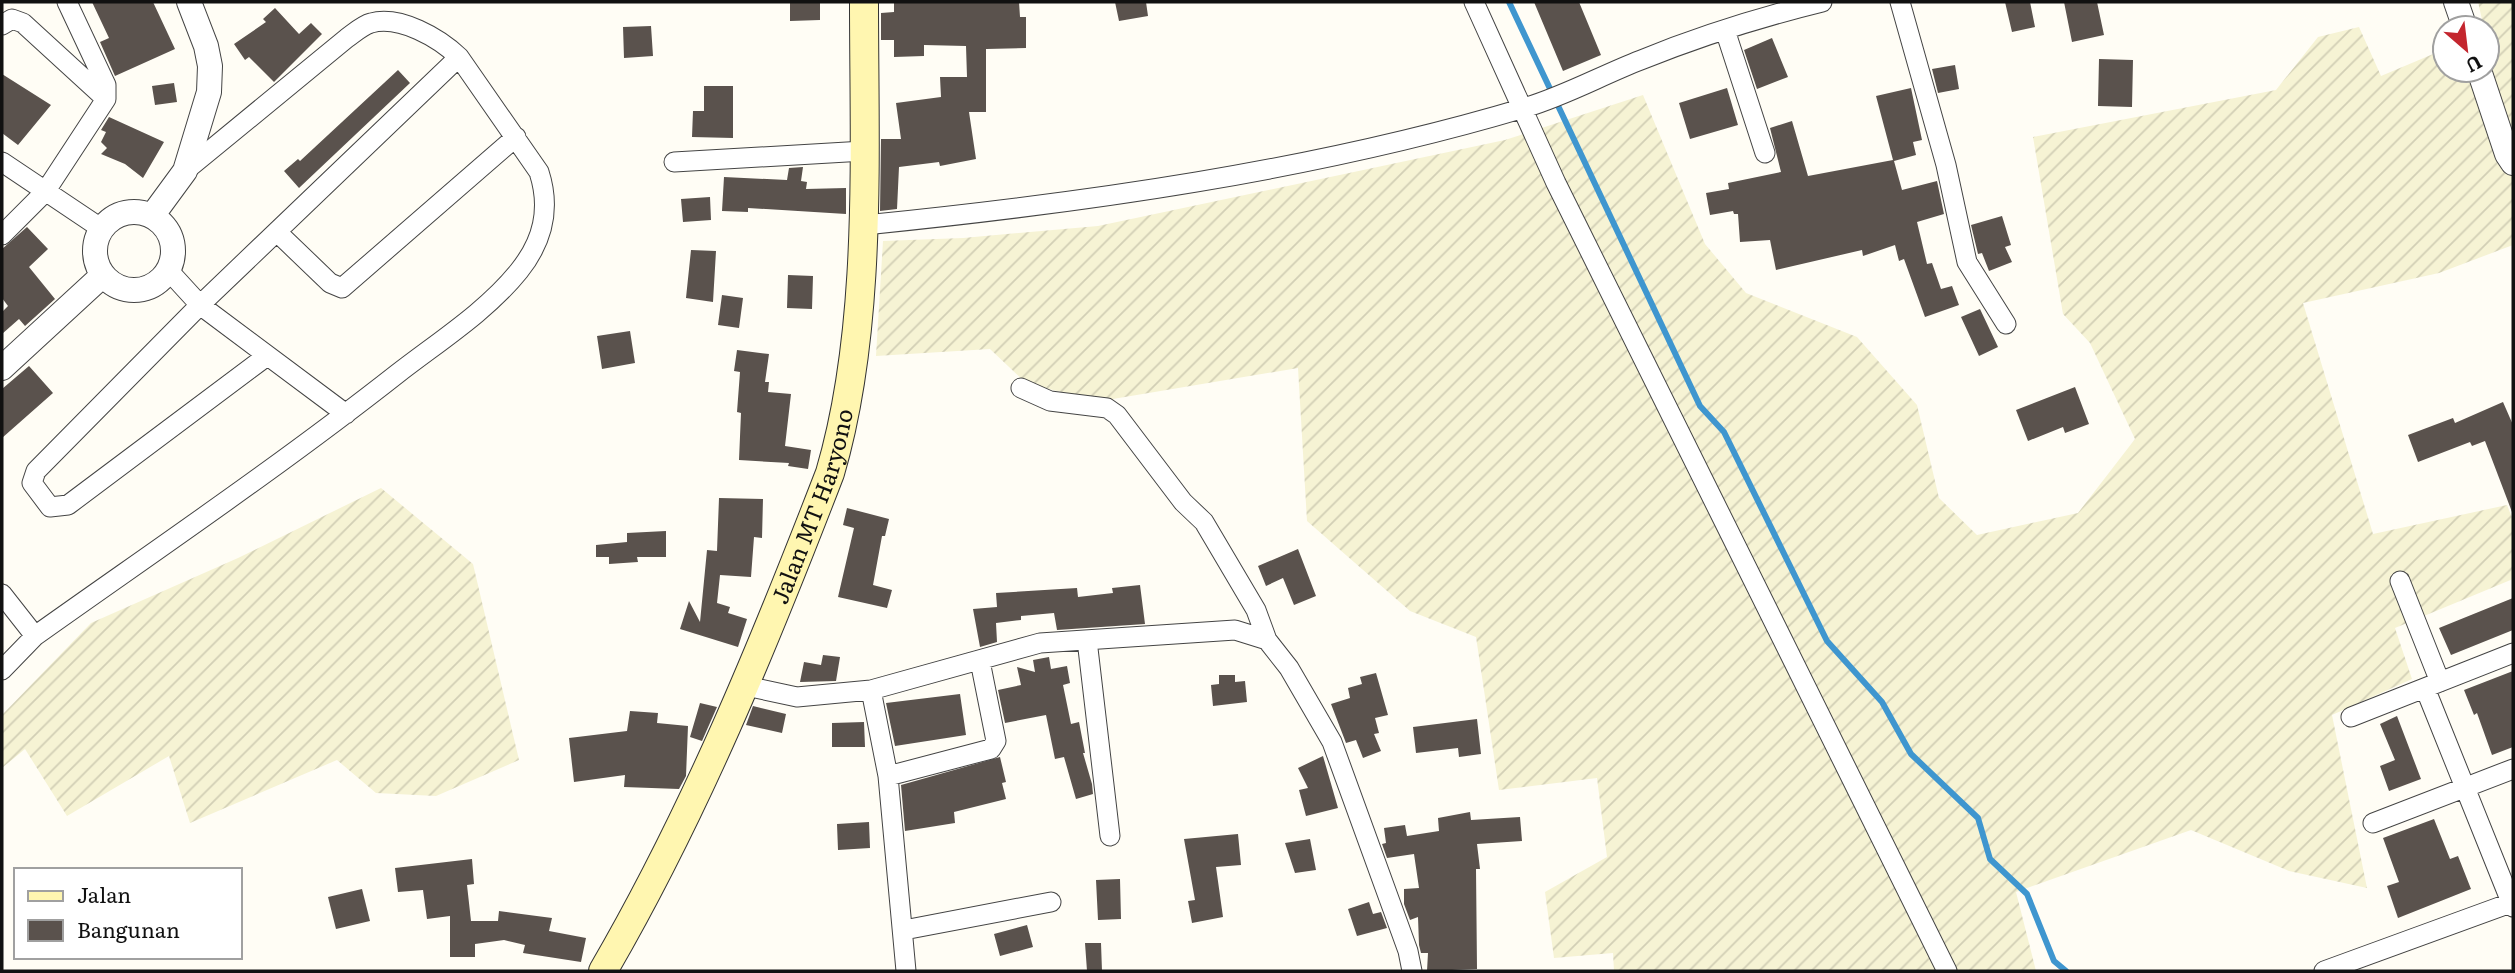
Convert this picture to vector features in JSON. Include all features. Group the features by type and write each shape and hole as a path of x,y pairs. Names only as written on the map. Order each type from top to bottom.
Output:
{"main road":[{"name":"Jalan MT Haryono","path":"603,971 675,836 746,686 839,441 851,373 864,225 864,2"}],"street":[{"path":"2,235 45,192 106,99 106,85 67,2"},
{"path":"185,171 209,92 210,66 189,2"},
{"path":"1474,2 1531,106 1556,183 1947,971"},
{"path":"864,225 1043,207 1372,147 1531,106 1642,60 1789,6 1822,2"},
{"path":"1900,2 1946,165 1967,262 2006,324"},
{"path":"2,25 12,19 23,23 106,99"},
{"path":"2,670 35,636 346,414 489,301 519,271 545,226 545,191 539,172 459,57 447,46 408,26 370,23 347,38 185,171 152,216"},
{"path":"1725,30 1765,153"},
{"path":"267,356 68,505 50,507 32,483 36,471 200,305 459,57"},
{"path":"2484,84 2507,153 2513,163"},
{"path":"277,232 330,283 342,288 516,137"},
{"path":"674,162 864,151"},
{"path":"2,162 102,229"},
{"path":"138,212 152,216 164,226 172,239 173,255 168,270 155,284 137,290 118,287 103,275 95,252 102,229 111,219 124,213 138,212"},
{"path":"168,270 200,305 346,414"},
{"path":"2,368 103,275"},
{"path":"1021,388 1059,403 1107,408 1117,415 1184,502 1204,522 1256,610 1267,640 1289,668 1332,742 1408,951 1412,971"},
{"path":"2324,971 2513,904 2465,788 2400,581"},
{"path":"2,594 35,636"},
{"path":"746,686 796,697 871,690 1040,643 1235,630 1267,640"},
{"path":"1087,640 1110,836"},
{"path":"2351,718 2513,653"},
{"path":"888,776 991,749 996,741 980,661"},
{"path":"871,690 888,776 906,971"},
{"path":"2373,823 2513,769"},
{"path":"904,930 1051,902"}],"shaded area":[{"path":"2478,2 2513,2 2513,245 2439,273 2303,303 2373,534 2507,505 2513,520 2513,579 2395,628 2412,679 2332,715 2367,888 2289,871 2191,830 2016,892 2036,971 1614,971 1613,953 1554,958 1545,892 1607,857 1597,778 1499,790 1476,637 1410,611 1307,521 1298,368 1101,401 1027,384 990,349 876,356 883,241 963,238 1098,226 1505,140 1643,95 1705,244 1746,293 1857,337 1917,405 1939,498 1977,535 2078,513 2135,439 2090,343 2063,314 2033,137 2276,90 2318,37 2359,27 2381,76 2431,55 2431,84 2501,84 2501,14 2481,14"},
{"path":"381,488 473,564 519,760 436,796 376,793 337,760 190,823 169,756 67,816 25,749 2,768 2,715 91,623 238,558"}],"building":[{"path":"92,2 153,2 175,49 115,76 100,42 109,38"},
{"path":"790,2 820,2 820,20 790,21"},
{"path":"894,2 1019,2 1020,17 1026,17 1026,48 986,49 986,112 969,112 976,159 940,166 939,162 899,167 897,209 880,211 881,139 901,139 896,103 941,97 940,77 967,77 966,46 924,45 924,56 894,57 894,40 881,40 881,13 894,12"},
{"path":"1115,2 1146,2 1148,16 1119,21"},
{"path":"1534,2 1579,2 1601,55 1563,71"},
{"path":"2005,2 2030,2 2035,27 2012,32"},
{"path":"2064,2 2097,2 2104,35 2072,42"},
{"path":"275,8 299,34 311,23 322,34 274,82 249,57 245,60 234,44 266,22 263,19"},
{"path":"651,26 653,56 624,58 623,27"},
{"path":"1772,38 1788,77 1757,89 1744,50"},
{"path":"2099,59 2133,60 2132,107 2098,106"},
{"path":"1955,65 1959,89 1938,93 1932,69"},
{"path":"398,70 410,83 299,188 284,171 298,159 300,161"},
{"path":"2,74 51,105 18,145 2,133"},
{"path":"174,83 177,102 155,105 152,86"},
{"path":"704,86 733,86 733,138 692,137 693,111 704,111"},
{"path":"1727,88 1738,125 1690,139 1679,103"},
{"path":"1911,88 1922,140 1913,142 1916,155 1894,161 1902,190 1937,181 1944,214 1917,222 1927,264 1932,263 1941,289 1952,286 1959,305 1925,317 1904,259 1899,261 1895,245 1863,256 1862,250 1776,270 1770,240 1740,242 1738,214 1733,211 1710,215 1706,193 1729,189 1728,183 1781,172 1770,128 1792,121 1808,176 1893,160 1876,96"},
{"path":"109,117 164,142 143,178 125,164 101,154 107,148 101,142 106,132 101,130"},
{"path":"803,167 801,181 807,182 806,189 846,188 846,214 748,208 748,212 722,211 724,177 787,180 789,168"},
{"path":"710,197 711,220 683,222 681,199"},
{"path":"2002,216 2011,245 2005,247 2012,262 1989,271 1982,253 1978,254 1971,225"},
{"path":"27,227 48,249 29,267 55,299 25,326 19,319 2,334 2,312 8,306 2,298 2,249"},
{"path":"691,250 716,251 713,302 686,298"},
{"path":"788,275 813,276 812,309 787,308"},
{"path":"722,295 743,298 739,328 718,325"},
{"path":"1980,309 1998,347 1979,356 1961,317"},
{"path":"630,331 635,363 602,369 597,336"},
{"path":"737,350 769,354 765,382 769,382 768,392 791,394 785,446 811,450 808,469 788,466 789,463 739,460 741,413 737,412 740,372 734,371"},
{"path":"29,366 53,393 2,438 2,389"},
{"path":"2075,387 2089,424 2065,433 2063,427 2028,441 2016,410"},
{"path":"2503,402 2513,425 2512,512 2485,441 2472,446 2470,442 2418,462 2408,435 2453,418 2455,423"},
{"path":"719,498 763,499 762,538 754,537 751,577 720,575 717,603 730,607 728,613 747,619 738,647 680,629 689,601 700,622 707,550 717,551"},
{"path":"847,508 889,519 885,536 882,536 873,585 892,590 887,608 838,597 854,528 843,525"},
{"path":"666,531 666,557 637,557 638,562 609,564 609,557 596,557 596,545 627,542 627,533"},
{"path":"1298,549 1316,596 1294,605 1283,578 1266,586 1258,566"},
{"path":"1140,585 1145,624 1057,630 1054,613 1021,616 1021,620 996,623 997,642 980,647 973,609 997,607 996,593 1077,588 1078,597 1113,593 1112,588"},
{"path":"2513,598 2513,630 2451,655 2439,628"},
{"path":"823,655 840,657 836,681 800,682 804,662 821,665"},
{"path":"1049,657 1051,669 1067,666 1070,683 1063,685 1071,724 1079,722 1083,753 1092,784 1093,794 1076,799 1064,757 1055,759 1046,715 1005,723 998,690 1021,685 1017,667 1035,672 1033,660"},
{"path":"2513,671 2513,747 2492,755 2477,713 2474,715 2464,690"},
{"path":"1376,673 1388,715 1375,718 1379,733 1374,734 1381,751 1363,758 1356,740 1346,743 1331,704 1350,698 1348,688 1362,684 1360,677"},
{"path":"1219,675 1235,675 1235,682 1245,681 1247,702 1213,706 1211,685 1219,684"},
{"path":"960,694 966,735 895,746 886,703"},
{"path":"700,703 717,707 702,741 690,737"},
{"path":"753,706 786,714 782,733 746,725"},
{"path":"630,711 658,713 657,723 688,726 686,776 679,789 624,787 625,775 574,782 569,738 627,731"},
{"path":"2397,716 2421,779 2389,791 2380,766 2395,760 2380,724"},
{"path":"1477,719 1481,754 1459,757 1458,748 1416,753 1413,727"},
{"path":"864,722 865,747 832,747 832,723"},
{"path":"1323,756 1338,808 1306,816 1299,790 1308,788 1298,768"},
{"path":"1000,757 1006,782 1002,783 1006,799 954,812 955,823 905,831 901,785"},
{"path":"1470,812 1471,820 1520,817 1522,841 1477,844 1480,869 1476,869 1477,969 1427,971 1428,953 1421,953 1418,917 1410,920 1404,904 1404,889 1419,888 1414,854 1387,858 1382,844 1386,843 1384,828 1405,825 1407,836 1439,831 1438,818"},
{"path":"2434,819 2450,859 2458,856 2471,889 2398,918 2387,886 2399,882 2383,838"},
{"path":"869,822 870,848 838,850 837,824"},
{"path":"1238,834 1241,865 1216,867 1223,917 1192,923 1188,901 1195,900 1184,839"},
{"path":"1310,839 1316,870 1295,873 1285,843"},
{"path":"472,859 474,884 467,885 471,921 498,921 499,911 552,918 549,931 586,938 581,962 523,953 525,945 504,940 475,944 475,957 450,957 450,916 427,919 423,890 398,892 395,868"},
{"path":"1120,879 1121,919 1098,920 1096,880"},
{"path":"362,889 370,921 336,929 328,897"},
{"path":"1369,902 1373,914 1381,912 1387,928 1357,936 1348,909"},
{"path":"1027,925 1033,947 1000,956 994,934"},
{"path":"1085,943 1101,943 1102,971 1087,971"}],"waterway":[{"path":"1509,2 1700,406 1724,432 1827,641 1882,702 1911,754 1978,818 1990,859 2027,894 2054,961 2066,971"}]}
